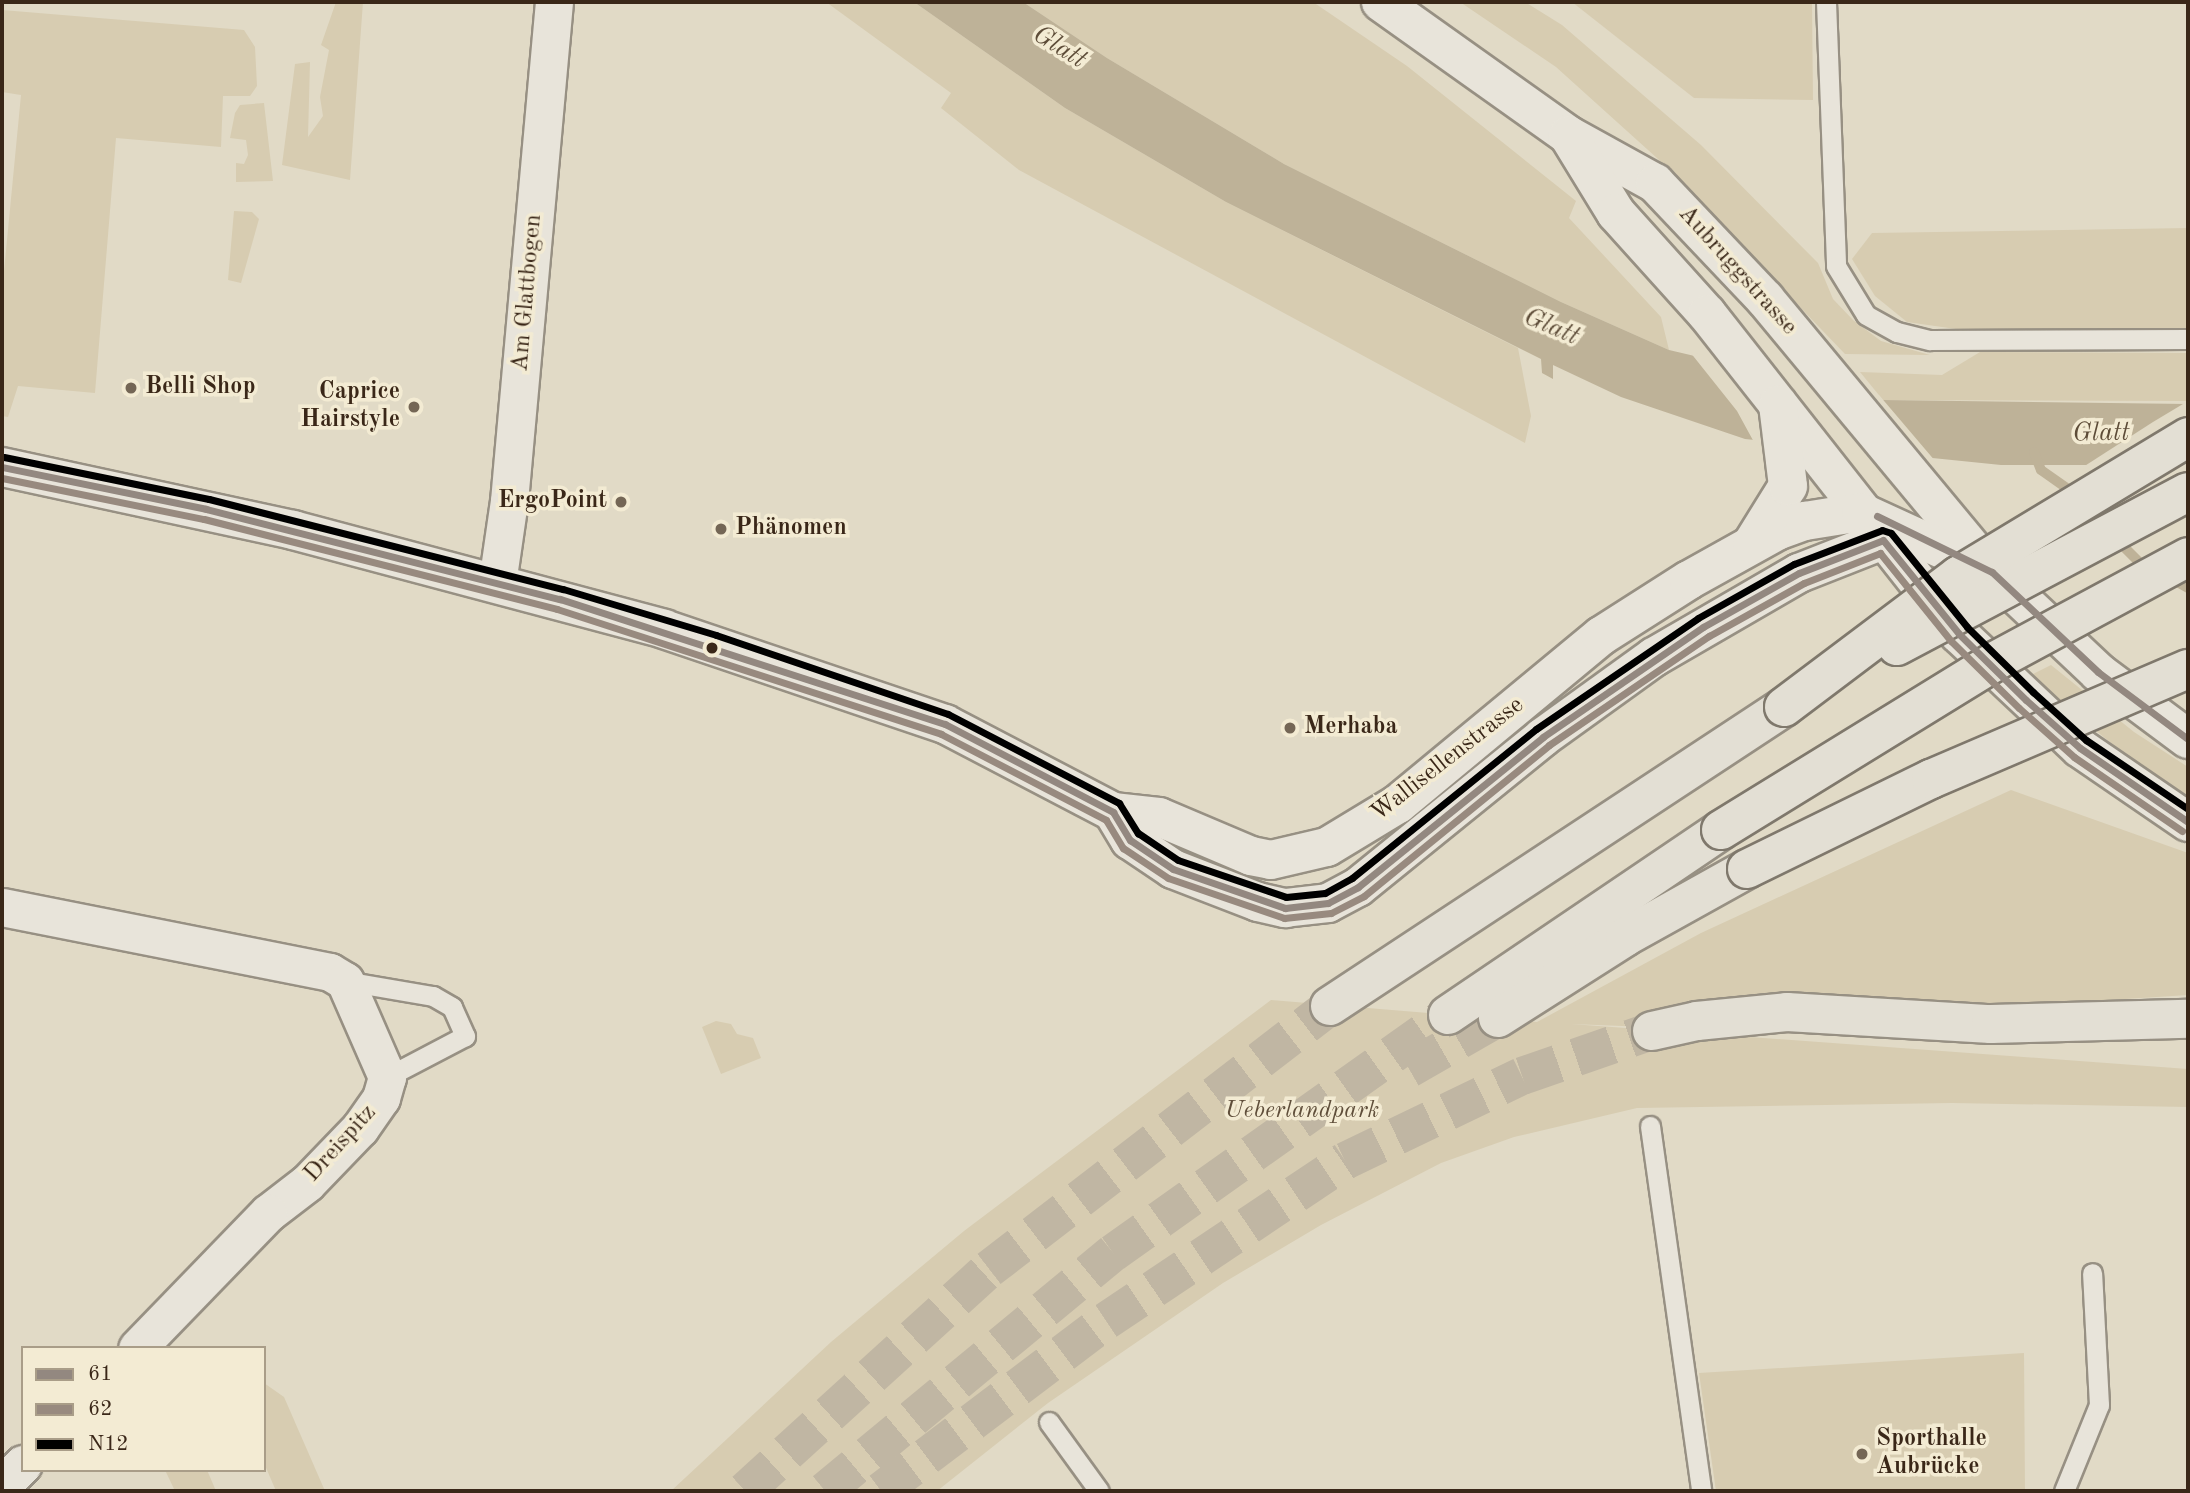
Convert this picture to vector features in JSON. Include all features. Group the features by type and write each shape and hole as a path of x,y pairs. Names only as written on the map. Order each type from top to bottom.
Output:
{"highway":[{"path":"1784,707 1958,576 2188,438"},
{"path":"1330,1006 1683,771 1784,707 2188,492"},
{"path":"1448,1015 1721,830 1997,660 2188,557"},
{"path":"1497,1018 1625,937 1746,869 1943,774 2188,669"},
{"path":"1653,1031 1697,1021 1787,1013 1991,1024 2188,1019"}],"street":[{"name":"Am Glattbogen","path":"497,583 509,502 554,2"},
{"name":"Aubruggstrasse","path":"1381,2 1568,135 1656,183 1733,262 1992,572 2098,672 2188,739"},
{"name":"Aubruggstrasse","path":"1568,135 1616,213 1707,314 1778,403 1874,513 1959,634 2080,748 2188,822"},
{"name":"Wallisellenstrasse","path":"1752,544 1788,485 1778,403"},
{"path":"1874,513 1879,437"},
{"name":"Wallisellenstrasse","path":"2,467 206,509 497,583 713,645 946,724 1113,812 1159,817 1251,856 1287,858 1327,847 1398,804 1619,624 1752,544 1805,521 1874,513"},
{"name":"Wallisellenstrasse","path":"1113,812 1130,840 1173,869 1258,902 1285,908 1328,903 1358,887 1542,737 1654,657 1799,573 1874,513"},
{"name":"Aubruggstrasse","path":"1874,513 1992,572"},
{"path":"2,906 330,972 345,981"},
{"name":"Dreispitz","path":"139,1346 268,1213 307,1183 360,1128 382,1098 387,1077 345,981"},
{"path":"2,1485 21,1466"}],"lane":[{"path":"1826,2 1836,266 1866,315 1897,332 1930,340 2188,339"},
{"path":"345,981 433,996 452,1007 465,1035 387,1077"},
{"path":"1650,1126 1701,1491"},
{"path":"2064,1491 2099,1405 2092,1273"},
{"path":"1049,1422 1099,1491"}],"green space":[{"path":"336,2 363,2 350,180 282,165 295,64 310,62 308,137 323,116 320,97 329,50 321,45"},
{"path":"826,2 914,2 1065,108 1226,202 1518,348 1531,416 1525,443 1019,170 941,108 951,93"},
{"path":"1023,2 1313,2 1407,66 1576,201 1569,218 1661,317 1669,350 1561,302 1284,164 1107,58"},
{"path":"1460,2 1525,2 1562,25 1701,145 1818,263 1833,299 1853,320 1881,341 1930,355 1845,354 1658,159 1556,67"},
{"path":"1572,2 1812,2 1813,100 1694,98"},
{"path":"2,10 244,30 255,47 257,86 250,96 223,96 221,147 116,138 95,393 18,386 8,417 2,416 2,292 21,95 2,92"},
{"path":"264,103 273,181 236,182 236,163 244,164 248,155 246,140 230,138 235,113 240,105"},
{"path":"234,211 252,212 259,219 241,283 228,280"},
{"path":"2188,228 2188,328 1963,330 1907,322 1875,296 1852,259 1872,233"},
{"path":"1980,352 2188,353 2188,401 1883,400 1860,372 1942,375"},
{"path":"2051,665 2134,732 2188,767 2188,796 2133,761 2029,676"},
{"name":"Ueberlandpark","path":"2011,790 2188,853 2188,995 1673,1028 1571,1024 2188,1069 2188,1107 1952,1103 1637,1108 1514,1137 1441,1163 1321,1225 1223,1283 1048,1403 937,1491 671,1491 831,1342 964,1231 1271,1000 1537,1022 1701,933"},
{"path":"716,1021 731,1024 737,1034 753,1038 761,1058 721,1074 702,1027"},
{"path":"2024,1353 2025,1491 1716,1491 1699,1373"},
{"path":"266,1384 284,1397 325,1491 276,1491 266,1468"},
{"path":"166,1472 208,1472 216,1491 175,1491"}],"water":[{"name":"Glatt","path":"914,2 1023,2 1107,58 1284,164 1561,302 1669,350 1883,400 2188,404 2188,465 2001,465 1745,439 1621,397 1553,365 1553,379 1542,373 1541,359 1226,202 1065,108"}],"pier":[{"path":"1690,352 1879,395 1936,462 1755,444 1737,411"},
{"path":"2188,401 2188,468 2080,469 2153,422"}],"waterway":[{"path":"2034,452 2041,470 2078,496"},
{"path":"2115,538 2148,571"},
{"path":"2170,578 2188,588"}],"tunnel":[{"path":"745,1491 989,1269 1330,1006"},
{"path":"825,1491 1113,1253 1448,1015"},
{"path":"1409,1069 1498,1018"},
{"path":"881,1491 1106,1321 1345,1161 1522,1076 1652,1031"}],"transit line":[{"name":"N12","path":"4,457 209,499 563,589 716,635 948,714 1119,803 1138,833 1178,860 1286,897 1325,893 1352,878 1536,729 1698,618 1794,564 1882,530 1891,533 1967,627 2033,692 2086,740 2188,809"},
{"name":"61","path":"2,467 206,509 560,599 945,724 1113,812 1130,840 1173,869 1285,908 1328,903 1358,887 1543,737 1703,627 1799,573 1883,540 1959,634 2026,700 2080,748 2188,822"},
{"name":"62","path":"2,478 204,519 557,609 941,734 1106,820 1123,848 1168,878 1284,918 1331,913 1364,896 1549,745 1709,636 1804,583 1880,553 1951,641 2019,708 2074,757 2182,831"},
{"name":"61","path":"1877,516 1992,572 2098,672 2188,739"}],"place":[{"name":"Belli Shop","path":"131,388"},
{"name":"Caprice Hairstyle","path":"414,407"},
{"name":"ErgoPoint","path":"621,502"},
{"name":"Phänomen","path":"721,529"},
{"name":"Merhaba","path":"1290,728"},
{"name":"Sporthalle Aubrücke","path":"1862,1454"}]}
